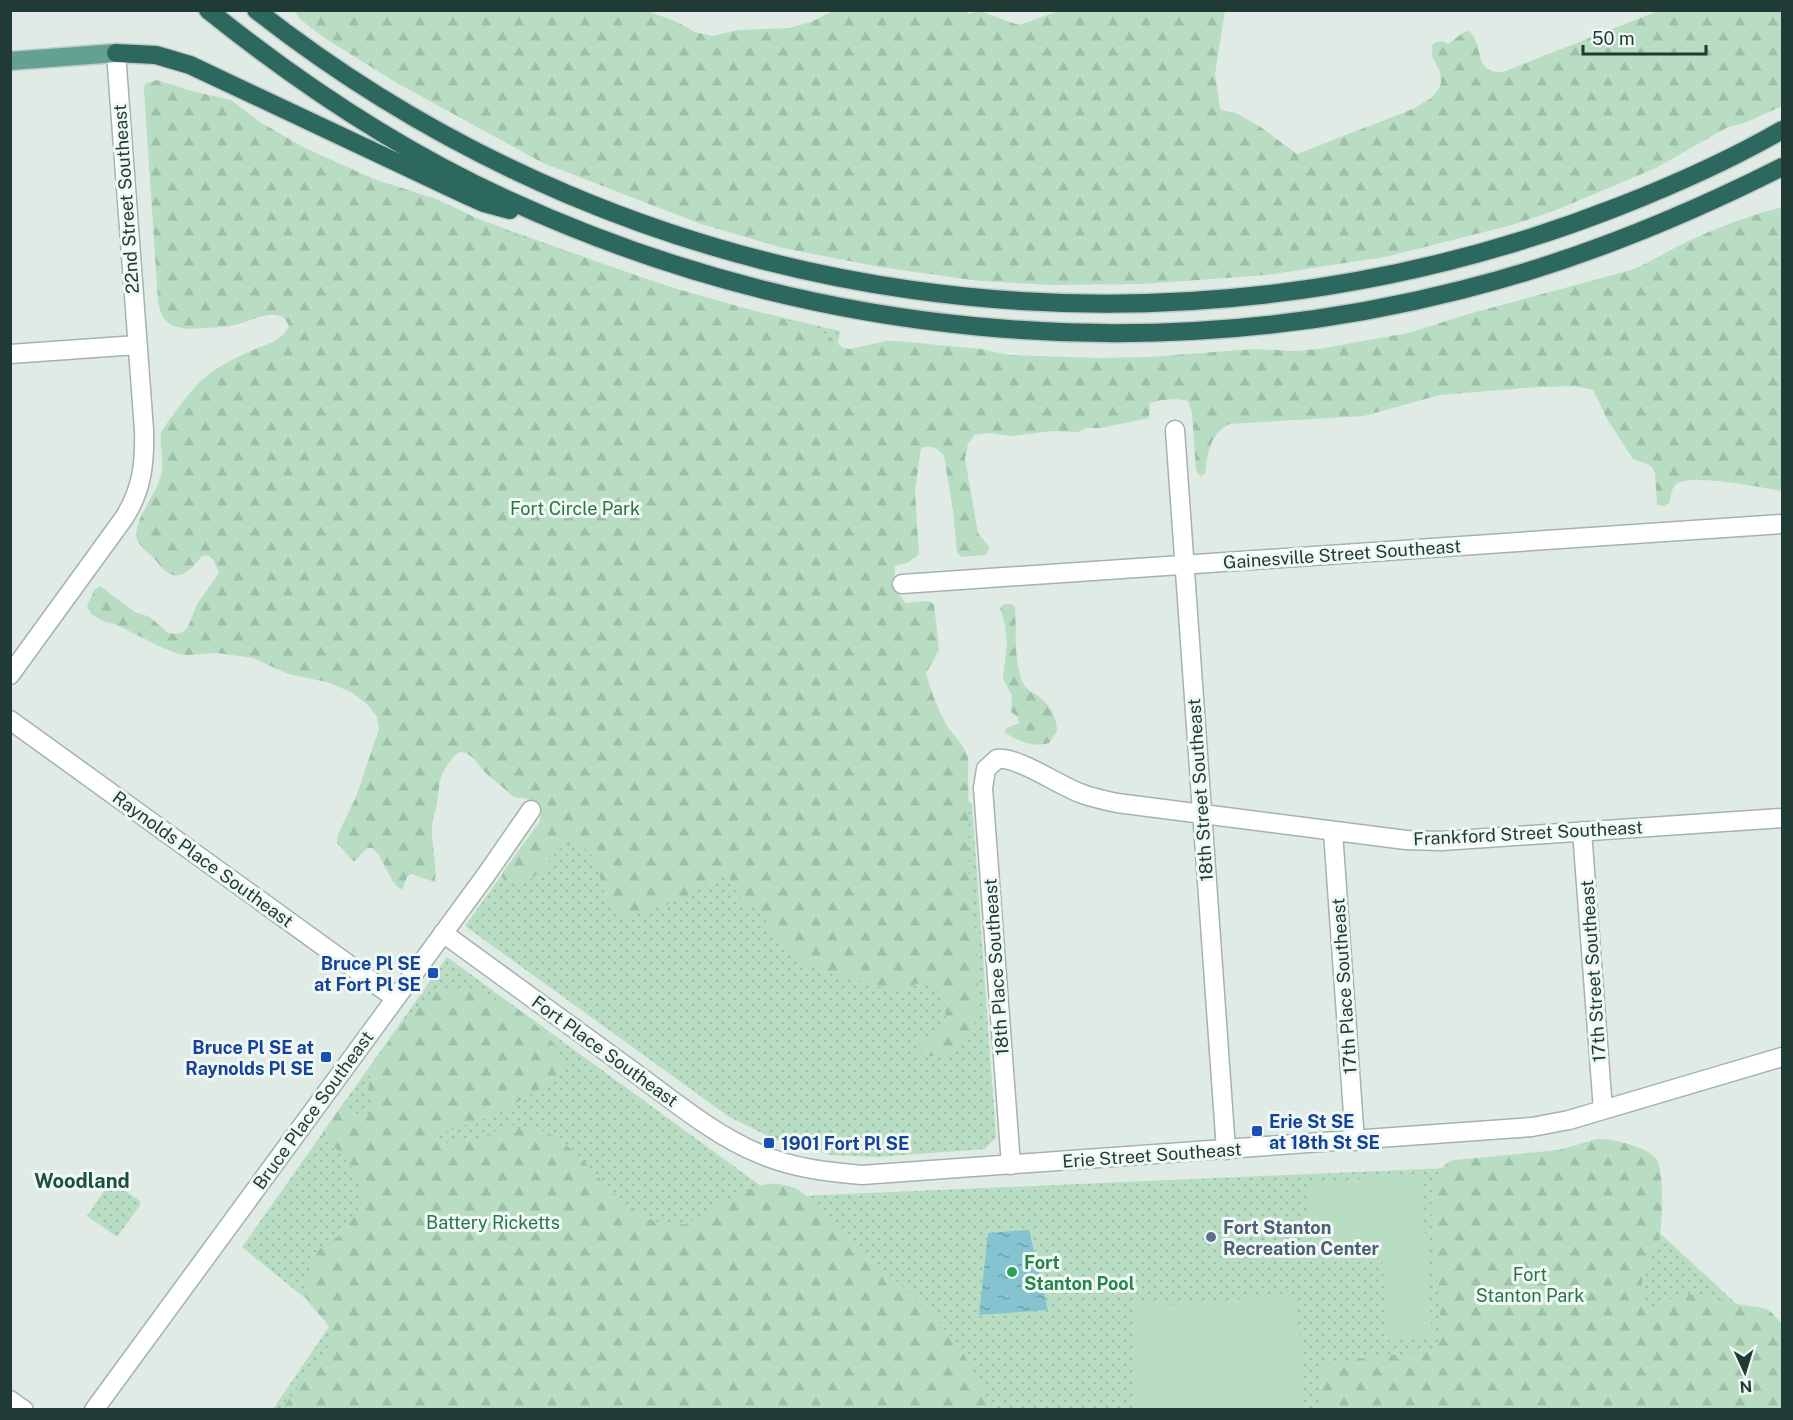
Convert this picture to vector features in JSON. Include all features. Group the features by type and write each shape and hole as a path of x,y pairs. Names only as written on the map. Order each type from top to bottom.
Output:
{"highway":[{"path":"208,10 288,71 396,141 503,198 566,225 700,273 777,294 876,313 1026,331 1104,333 1199,330 1286,323 1367,310 1460,290 1587,252 1648,229 1782,167"},
{"path":"256,10 308,49 418,120 471,150 581,200 669,233 750,258 856,281 975,298 1095,304 1200,300 1308,288 1390,275 1489,251 1581,221 1700,172 1782,130"},
{"path":"116,53 156,55 179,61 484,203 566,225"}],"main road":[{"path":"10,61 116,53"}],"street":[{"name":"22nd Street Southeast","path":"10,675 124,518 140,488 145,457 116,53"},
{"path":"10,354 136,345"},
{"name":"18th Street Southeast","path":"1175,430 1226,1150"},
{"name":"Gainesville Street Southeast","path":"902,584 1782,524"},
{"name":"Raynolds Place Southeast","path":"10,720 395,998"},
{"name":"Frankford Street Southeast","path":"986,769 997,759 1008,758 1081,794 1135,806 1406,840 1442,841 1782,818"},
{"name":"18th Place Southeast","path":"986,769 983,788 1011,1165"},
{"name":"Bruce Place Southeast","path":"94,1410 531,810"},
{"name":"17th Street Southeast","path":"1582,831 1603,1110"},
{"name":"17th Place Southeast","path":"1334,832 1355,1141"},
{"name":"Fort Place Southeast","path":"443,933 679,1105 740,1145 772,1159"},
{"name":"Erie Street Southeast","path":"772,1159 814,1169 862,1175 1532,1127 1569,1120 1782,1057"},
{"path":"10,1400 24,1410"}],"green space":[{"path":"294,11 647,11 675,21 695,32 712,36 738,30 789,28 811,22 833,11 966,11 968,14 980,11 1019,25 1056,12 1225,11 1215,74 1221,110 1236,113 1262,128 1297,154 1413,109 1431,98 1441,83 1440,72 1432,56 1432,45 1436,42 1448,44 1469,31 1477,43 1480,57 1487,68 1503,72 1658,11 1782,11 1782,106 1747,122 1726,128 1656,168 1556,210 1512,225 1385,257 1266,275 1144,284 1052,285 980,281 880,267 783,248 701,224 543,163 397,83 326,39 301,20"},
{"path":"157,80 231,100 260,122 305,148 374,179 436,199 500,229 674,288 819,329 842,347 849,349 897,341 981,349 1009,355 1098,358 1147,357 1255,349 1293,351 1319,349 1408,333 1472,313 1631,270 1710,231 1782,207 1782,491 1709,480 1682,481 1675,485 1669,503 1664,506 1657,505 1655,473 1652,467 1633,459 1607,419 1593,390 1575,386 1440,395 1364,416 1229,424 1222,428 1213,439 1205,474 1200,476 1196,470 1192,413 1188,401 1169,399 1150,403 1149,418 1100,428 1086,428 1078,432 1053,431 1011,436 990,433 974,435 968,444 965,459 978,533 990,548 985,555 961,557 957,552 944,456 934,448 921,448 915,491 919,554 909,562 895,566 895,581 897,590 906,603 928,601 934,604 939,650 926,673 942,717 968,758 969,870 979,974 975,1023 968,1041 955,1052 926,1057 919,1052 920,1038 940,1033 947,1026 944,1002 934,985 922,982 902,989 886,989 802,963 784,946 759,911 747,905 736,891 727,873 683,899 654,909 643,910 622,919 607,901 593,857 586,849 575,845 559,850 538,874 529,880 519,883 506,882 502,877 503,872 540,821 541,811 528,799 514,797 510,794 464,752 454,756 440,782 432,828 435,882 411,874 407,877 402,890 393,882 373,848 367,848 353,861 337,843 338,834 356,797 379,729 377,717 368,705 351,692 327,682 288,674 253,658 217,653 178,654 91,614 87,606 95,589 100,586 135,612 150,617 168,633 183,632 188,627 197,604 219,573 214,561 209,556 202,556 186,573 170,574 144,549 136,537 139,521 161,475 161,432 185,399 206,377 229,361 276,340 286,332 289,326 283,318 275,315 263,316 232,326 198,329 174,326 163,317 158,300 144,90 145,84"},
{"name":"Fort Circle Park","path":"467,215 695,297 840,331 812,535 830,701 972,804 996,1137 985,1149 878,1157 831,1155 776,1140 728,1116 465,926 558,797"},
{"path":"1004,604 1011,604 1015,607 1017,656 1023,683 1045,702 1056,721 1057,731 1049,743 1032,744 1005,733 1006,728 1019,723 1018,717 1011,712 1012,696 1003,678 1007,644 1005,624 1000,608"},
{"name":"Fort Stanton Park","path":"447,957 776,1197 1447,1168 1572,1152 1782,1346 1782,1409 273,1409 333,1321 242,1247"},
{"name":"Battery Ricketts","path":"452,987 479,992 521,1012 553,1043 565,1067 563,1073 556,1079 498,1114 441,1133 436,1139 437,1142 441,1144 482,1138 510,1125 538,1129 557,1138 574,1152 619,1199 636,1212 666,1224 689,1223 721,1202 762,1185 779,1184 796,1188 806,1196 826,1220 914,1297 946,1331 965,1356 992,1409 282,1409 332,1342 330,1329 306,1297 304,1287 311,1255 339,1236 362,1203 361,1188 352,1169 342,1154 323,1137 323,1132 339,1109 369,1115 372,1102 369,1079 386,1045 426,999 438,991"},
{"name":"Fort Stanton Park","path":"1597,1139 1612,1140 1638,1147 1653,1155 1659,1166 1662,1198 1660,1231 1657,1244 1643,1275 1641,1290 1645,1301 1654,1308 1678,1295 1702,1294 1736,1304 1764,1308 1771,1312 1782,1324 1782,1409 1321,1409 1322,1370 1333,1362 1427,1351 1437,1343 1440,1320 1439,1296 1431,1212 1434,1188 1441,1170 1454,1160 1559,1150"},
{"path":"1421,1175 1432,1338 1389,1341 1382,1253 1312,1257 1307,1183"},
{"path":"111,1181 140,1201 140,1205 117,1237 87,1216"},
{"path":"1290,1293 1297,1298 1297,1328 1299,1328 1304,1409 1136,1409 1132,1380 1136,1304 1171,1301 1170,1305 1279,1296 1279,1294"}],"water":[{"name":"Fort Stanton Pool","path":"1029,1230 1048,1310 979,1315 988,1233"}],"place":[{"name":"Bruce Pl SE at Fort Pl SE","path":"433,973"},
{"name":"Bruce Pl SE at Raynolds Pl SE","path":"326,1057"},
{"name":"Erie St SE at 18th St SE","path":"1257,1131"},
{"name":"1901 Fort Pl SE","path":"769,1143"},
{"name":"Fort Stanton Recreation Center","path":"1211,1237"},
{"name":"Fort Stanton Pool","path":"1012,1272"}],"district":[{"name":"Woodland","path":"82,1181"}]}
